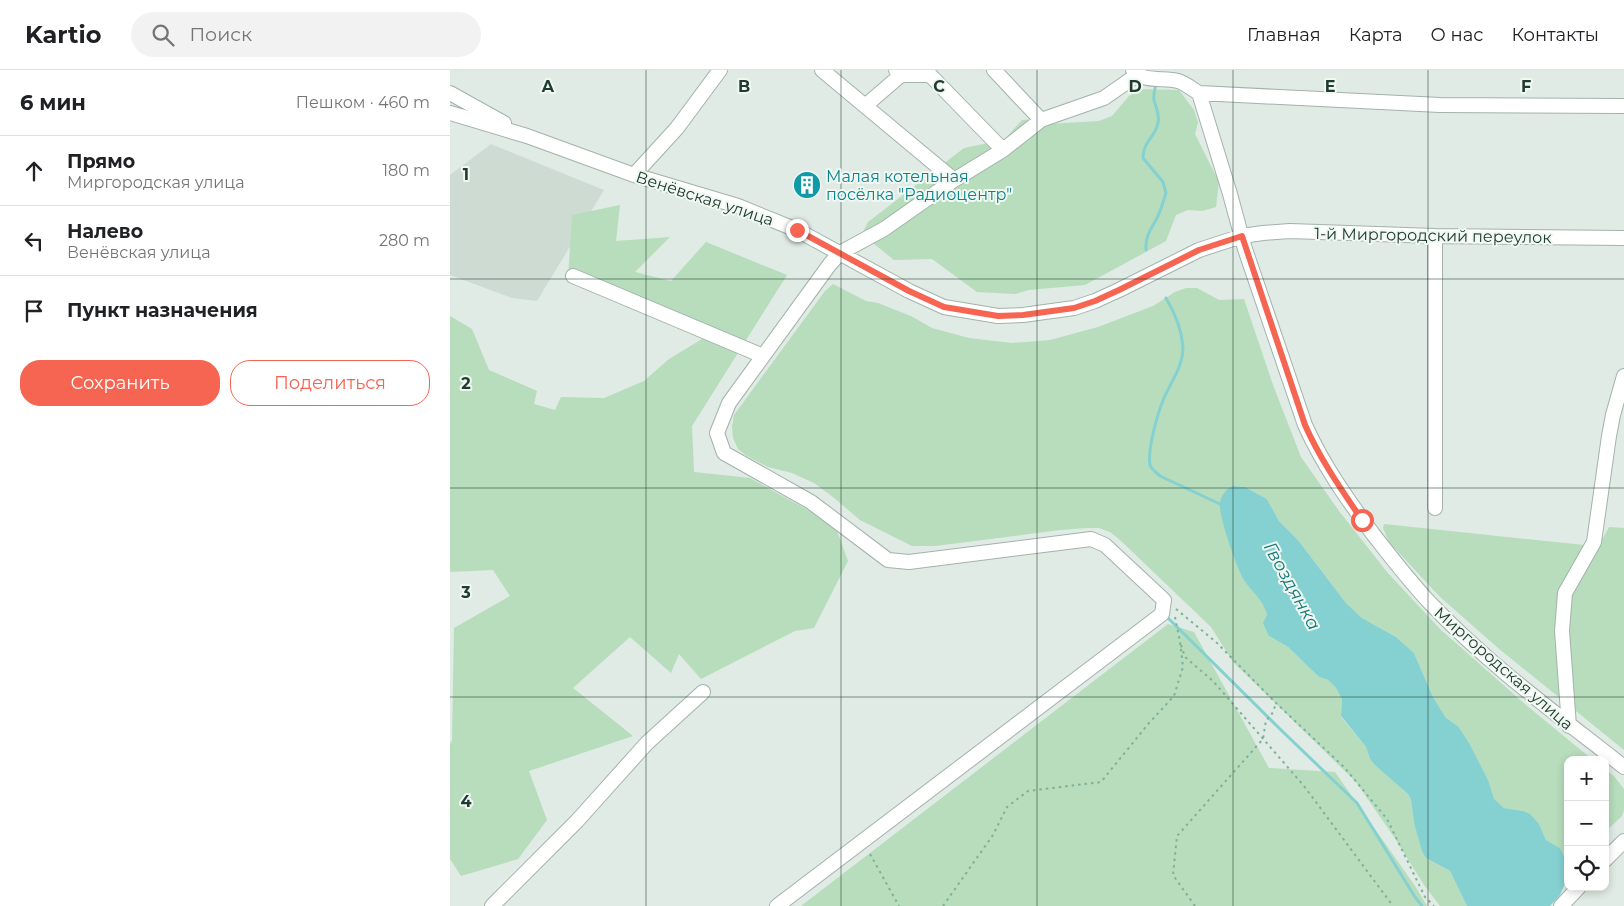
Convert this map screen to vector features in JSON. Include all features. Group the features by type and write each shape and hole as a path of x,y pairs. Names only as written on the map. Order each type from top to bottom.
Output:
{"street":[{"path":"634,175 677,128 720,70"},
{"path":"822,70 954,180"},
{"path":"994,70 1042,120"},
{"path":"866,106 899,72 930,75 1003,150"},
{"path":"777,906 1162,614 1164,600 1105,545 1091,539 909,562 888,560 811,502 724,453 716,433 729,403 840,253 884,229 954,180 1003,150 1042,120 1104,98 1135,72 1144,77 1179,81 1199,93 1440,104 1624,106"},
{"name":"Венёвская улица","path":"450,93 527,136"},
{"name":"Миргородская улица","path":"1199,93 1242,236 1305,425 1315,448 1332,476 1385,549 1430,603 1513,680 1624,767"},
{"name":"Венёвская улица","path":"450,113 527,136 634,175 738,206 797,230 909,291 944,307 998,316 1023,315 1074,308 1119,290 1199,250 1242,236"},
{"name":"1-й Миргородский переулок","path":"1242,236 1290,231 1435,236 1624,238"},
{"path":"1435,236 1435,508"},
{"path":"573,276 763,356"},
{"path":"1570,726 1562,631 1565,593 1594,542 1611,429 1624,376"},
{"path":"492,906 577,821 648,743 703,692"},
{"path":"1609,856 1624,841"},
{"path":"1562,906 1575,891"}],"path":[{"path":"943,906 994,835 1007,807 1028,791 1101,782 1149,723 1174,696 1183,667 1173,608 1216,642 1276,703 1344,767 1387,819 1425,897 1434,906"},
{"path":"1180,642 1185,657 1213,681 1304,786 1393,906"},
{"path":"1195,906 1173,876 1177,836 1263,738 1266,720 1271,716 1276,703"},
{"path":"870,854 899,906"}],"shaded area":[{"path":"491,144 604,190 537,301 512,298 450,275 450,175"}],"green space":[{"path":"1140,89 1179,90 1194,110 1198,122 1195,134 1219,182 1216,207 1202,211 1188,210 1176,215 1166,241 1085,285 1029,290 1015,294 977,292 932,259 894,260 862,234 868,222 964,148 1004,140 1022,120 1035,119 1048,124 1099,121 1112,116 1129,96"},
{"path":"620,205 616,241 670,237 635,272 671,281 706,242 787,275 692,426 694,472 750,478 835,525 848,561 814,628 795,631 701,679 679,654 671,673 630,637 573,688 633,736 529,771 547,820 518,859 461,876 450,859 450,743 452,741 454,628 510,596 493,570 450,572 450,316 472,329 489,370 537,391 534,404 555,410 561,397 604,398 644,381 669,359 707,336 568,278 572,215"},
{"path":"833,284 866,301 878,303 911,316 932,328 969,338 1012,343 1050,340 1098,327 1153,306 1175,292 1186,288 1197,288 1219,300 1244,299 1273,385 1301,457 1339,511 1387,572 1440,629 1526,705 1588,756 1564,756 1564,856 1560,848 1546,840 1539,824 1523,811 1504,808 1493,799 1488,780 1458,726 1446,718 1433,697 1414,653 1396,637 1362,618 1346,603 1298,540 1279,521 1267,499 1245,487 1233,486 1244,580 1265,606 1269,636 1288,647 1319,677 1328,680 1336,688 1342,699 1341,717 1366,747 1370,759 1408,794 1411,800 1414,823 1426,858 1450,871 1467,906 1440,906 1356,782 1233,662 1211,627 1110,532 1099,528 1088,528 935,546 912,546 860,520 814,483 792,473 768,467 747,456 738,449 733,438 734,415 825,291"},
{"path":"1384,524 1594,546 1603,538 1609,527 1624,528 1624,750 1498,648 1439,596 1389,542 1383,528"},
{"path":"1168,624 1194,632 1269,768 1335,772 1427,906 801,906"},
{"path":"1609,772 1624,789 1624,810 1622,816 1609,828"}],"water":[{"path":"1233,486 1245,487 1267,499 1279,521 1298,540 1346,603 1362,618 1396,637 1414,653 1433,697 1446,718 1458,726 1469,743 1488,780 1494,799 1504,808 1530,814 1539,824 1546,840 1560,848 1564,856 1564,886 1560,895 1550,906 1467,906 1450,871 1426,858 1422,851 1414,823 1411,800 1408,794 1370,759 1366,747 1341,716 1342,699 1336,688 1328,680 1319,677 1288,647 1269,636 1263,623 1267,615 1265,610 1261,601 1247,585 1241,574 1222,519 1220,503 1221,497"}],"waterway":[{"name":"Гвоздянка","path":"1146,250 1147,238 1166,193 1163,182 1143,158 1145,147 1158,123 1154,98 1156,84"},
{"name":"Гвоздянка","path":"1166,298 1180,328 1183,348 1179,368 1164,398 1156,421 1150,450 1150,465 1160,476 1222,506"},
{"path":"1166,616 1357,803 1422,906"}],"place":[{"name":"Малая котельная посёлка \"Радиоцентр\"","path":"807,185"}],"route":[{"path":"797,230 909,291 944,307 998,316 1052,312 1074,308 1119,290 1184,256 1219,242 1242,236 1305,425 1315,448 1362,520"}]}
